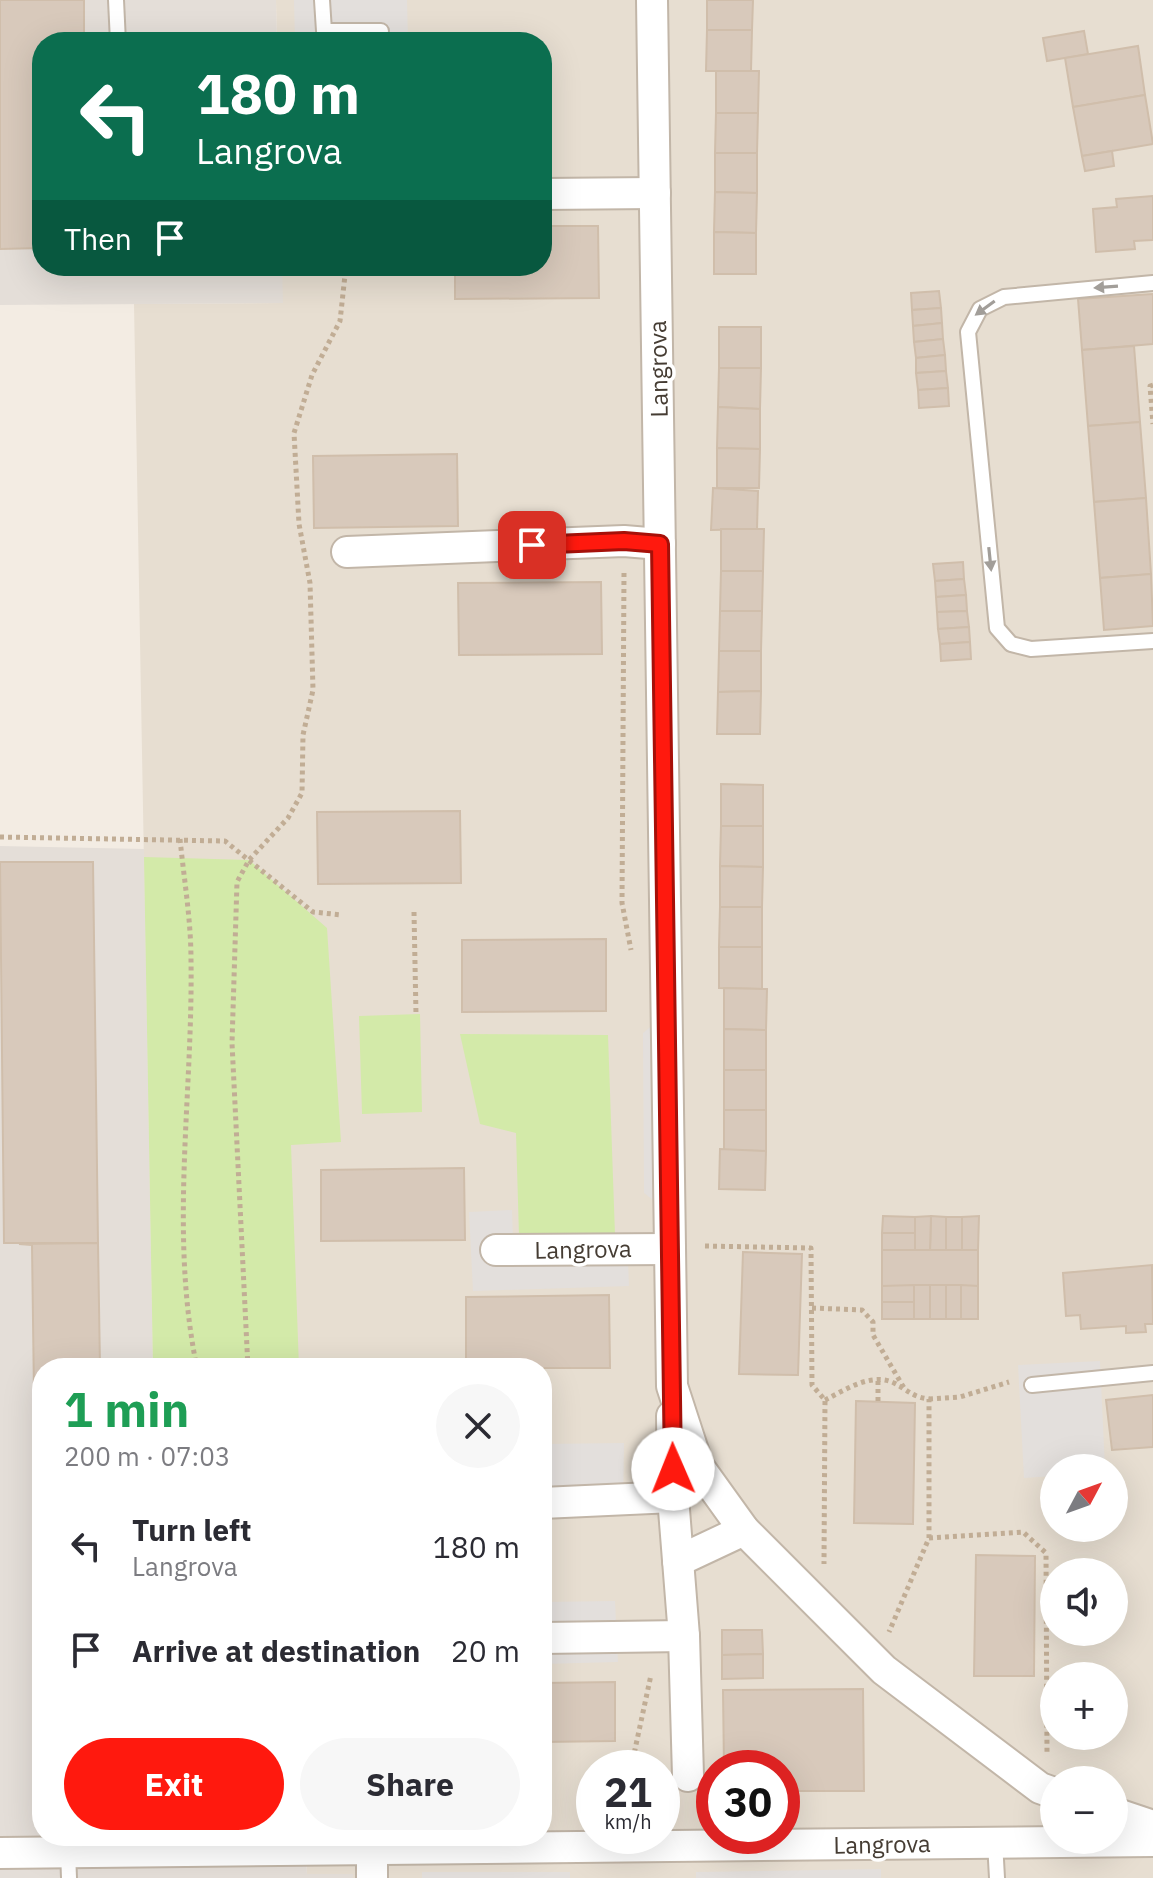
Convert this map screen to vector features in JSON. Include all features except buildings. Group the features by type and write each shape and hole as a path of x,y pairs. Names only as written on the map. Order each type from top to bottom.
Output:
{"street":[{"name":"Langrova","path":"652,0 673,1497 684,1636 688,1776"},
{"path":"552,194 655,193"},
{"path":"347,552 624,541 660,544"},
{"name":"Langrova","path":"496,1250 670,1249"},
{"name":"Langrova","path":"672,1386 698,1466 744,1530 884,1670 1040,1788"},
{"path":"552,1503 673,1497"},
{"path":"678,1561 744,1530"},
{"path":"552,1638 684,1636"},
{"path":"1128,1818 1153,1826"},
{"name":"Langrova","path":"0,1853 69,1865 372,1863 995,1842 1153,1841"}],"lane":[{"path":"116,0 118,32"},
{"path":"322,0 324,31 381,31"},
{"path":"1153,283 1004,297 980,309 968,332 997,628 1011,644 1031,649 1153,641"},
{"path":"1032,1385 1153,1373"},
{"path":"995,1842 997,1878"}],"path":[{"path":"248,1358 232,1043 237,882 249,860 288,818 302,793 303,735 313,690 310,583 299,524 294,433 312,375 340,321 345,276"},
{"path":"1153,385 1150,386 1153,424"},
{"path":"624,541 622,903 633,961"},
{"path":"0,837 225,841 313,912 342,915"},
{"path":"180,839 191,958 182,1245 186,1317 195,1358"},
{"path":"414,912 416,1015"},
{"path":"705,1246 811,1248 812,1385 825,1400 824,1570"},
{"path":"812,1308 862,1310 873,1322 873,1335 906,1393"},
{"path":"825,1400 862,1381 892,1381 912,1397 929,1399 960,1397 999,1383 1032,1385"},
{"path":"878,1381 878,1402"},
{"path":"887,1635 929,1538 929,1399"},
{"path":"929,1538 1023,1532 1046,1553 1047,1761"},
{"path":"635,1750 652,1670"}],"shaded area":[{"path":"0,0 276,0 277,32 32,32 32,276 282,276 283,303 0,305"},
{"path":"276,0 1153,0 1153,1878 353,1878 352,1874 307,1874 306,1849 552,1846 552,1358 153,1358 134,304 282,303 282,276 552,276 552,32 277,32"},
{"path":"294,0 407,0 408,32 295,32"},
{"path":"0,846 144,849 153,1358 32,1358 32,1846 306,1846 307,1874 353,1874 353,1878 0,1878"},
{"path":"667,1013 662,1207 644,1193 643,1033"},
{"path":"512,1210 513,1240 627,1236 629,1286 473,1291 469,1212"},
{"path":"1100,1361 1104,1454 1040,1454 1040,1477 1024,1478 1018,1365"},
{"path":"624,1443 623,1512 552,1516 552,1444"},
{"path":"615,1601 618,1662 552,1664 552,1602"},
{"path":"881,1869 881,1878 696,1878 696,1872"},
{"path":"422,1872 570,1872 570,1878 422,1878"}],"green space":[{"path":"144,857 249,860 327,928 341,1142 291,1145 299,1358 153,1358"},
{"path":"420,1014 422,1112 362,1114 359,1016"},
{"path":"460,1034 608,1035 615,1235 519,1236 516,1133 480,1124"}],"route":[{"path":"532,545 624,541 660,544 673,1469"}]}
